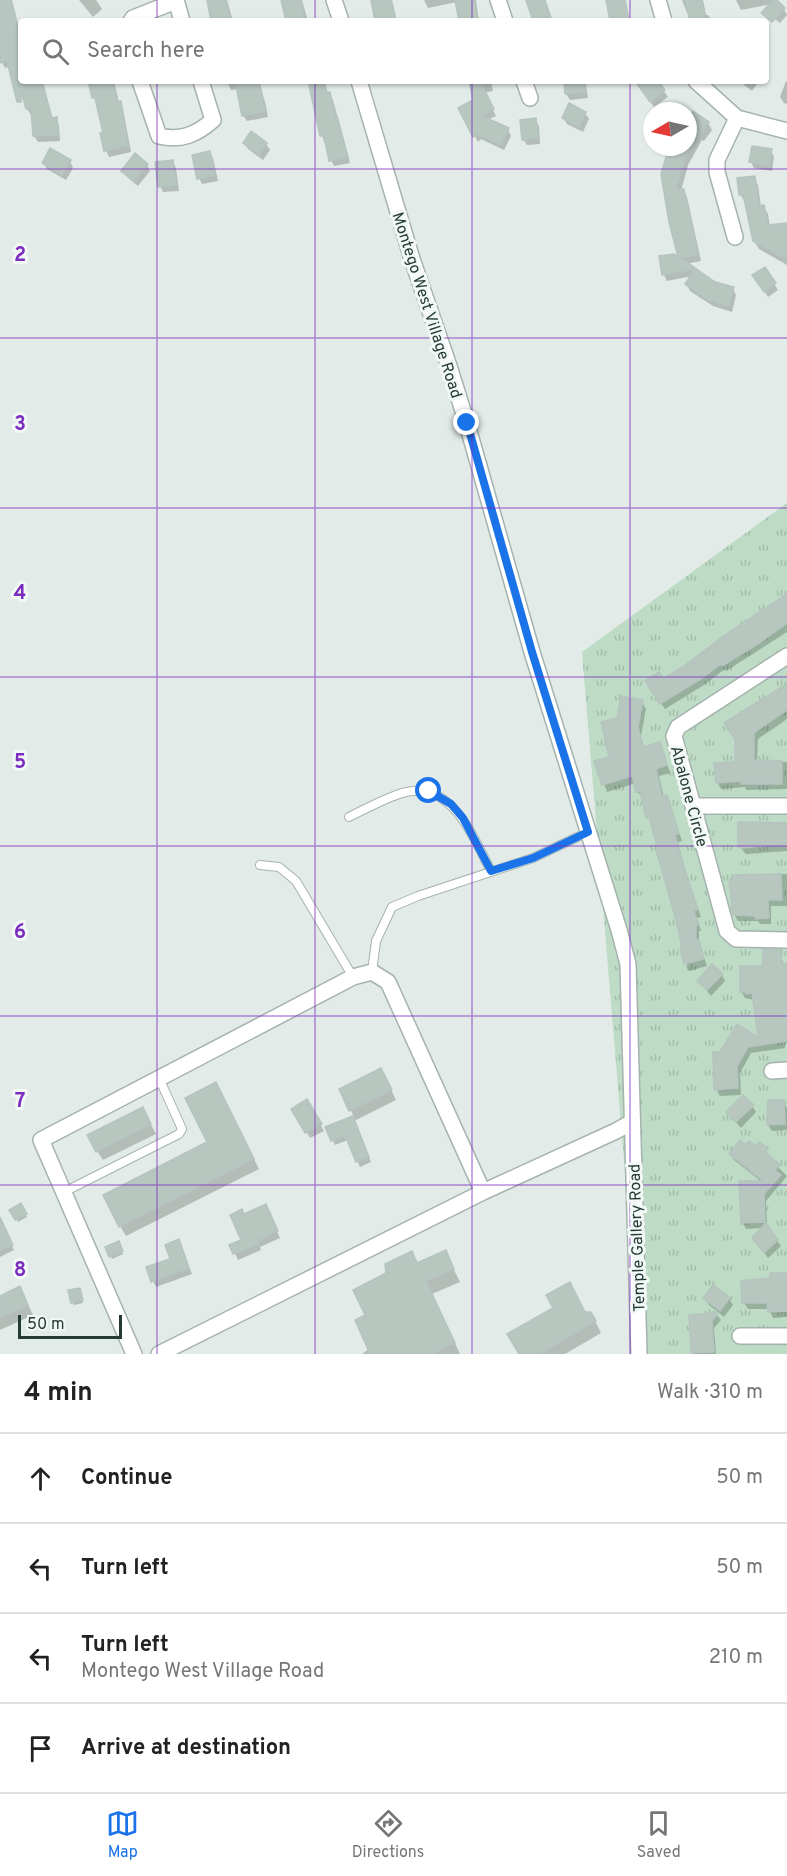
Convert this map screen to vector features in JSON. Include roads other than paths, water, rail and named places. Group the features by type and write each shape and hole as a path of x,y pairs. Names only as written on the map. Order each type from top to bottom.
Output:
{"street":[{"path":"334,0 340,18"},
{"path":"498,0 504,18"},
{"path":"658,0 663,18"},
{"path":"133,18 176,1 181,18"},
{"path":"141,84 159,136 172,139 194,133 213,120 202,84"},
{"name":"Montego West Village Road","path":"360,84 412,259 467,423 532,652 619,930 627,964 633,1122"},
{"path":"525,84 530,98"},
{"path":"699,84 737,118 787,131"},
{"path":"735,237 717,172 717,160 737,118"},
{"name":"Abalone Circle","path":"787,656 678,727 674,736 727,931 736,939 787,940"},
{"path":"693,806 787,806"},
{"path":"134,1354 40,1140 353,977 372,972 388,982 483,1192"},
{"path":"159,1354 483,1192 633,1122"},
{"name":"Temple Gallery Road","path":"633,1122 639,1354"},
{"path":"740,1336 787,1336"}],"lane":[{"path":"348,817 401,793 429,791 451,804 463,818 491,871"},
{"path":"372,972 376,941 392,907 533,858 588,832"},
{"path":"260,865 279,867 296,881 353,977"},
{"path":"64,1192 179,1134 182,1129 159,1078"}]}
